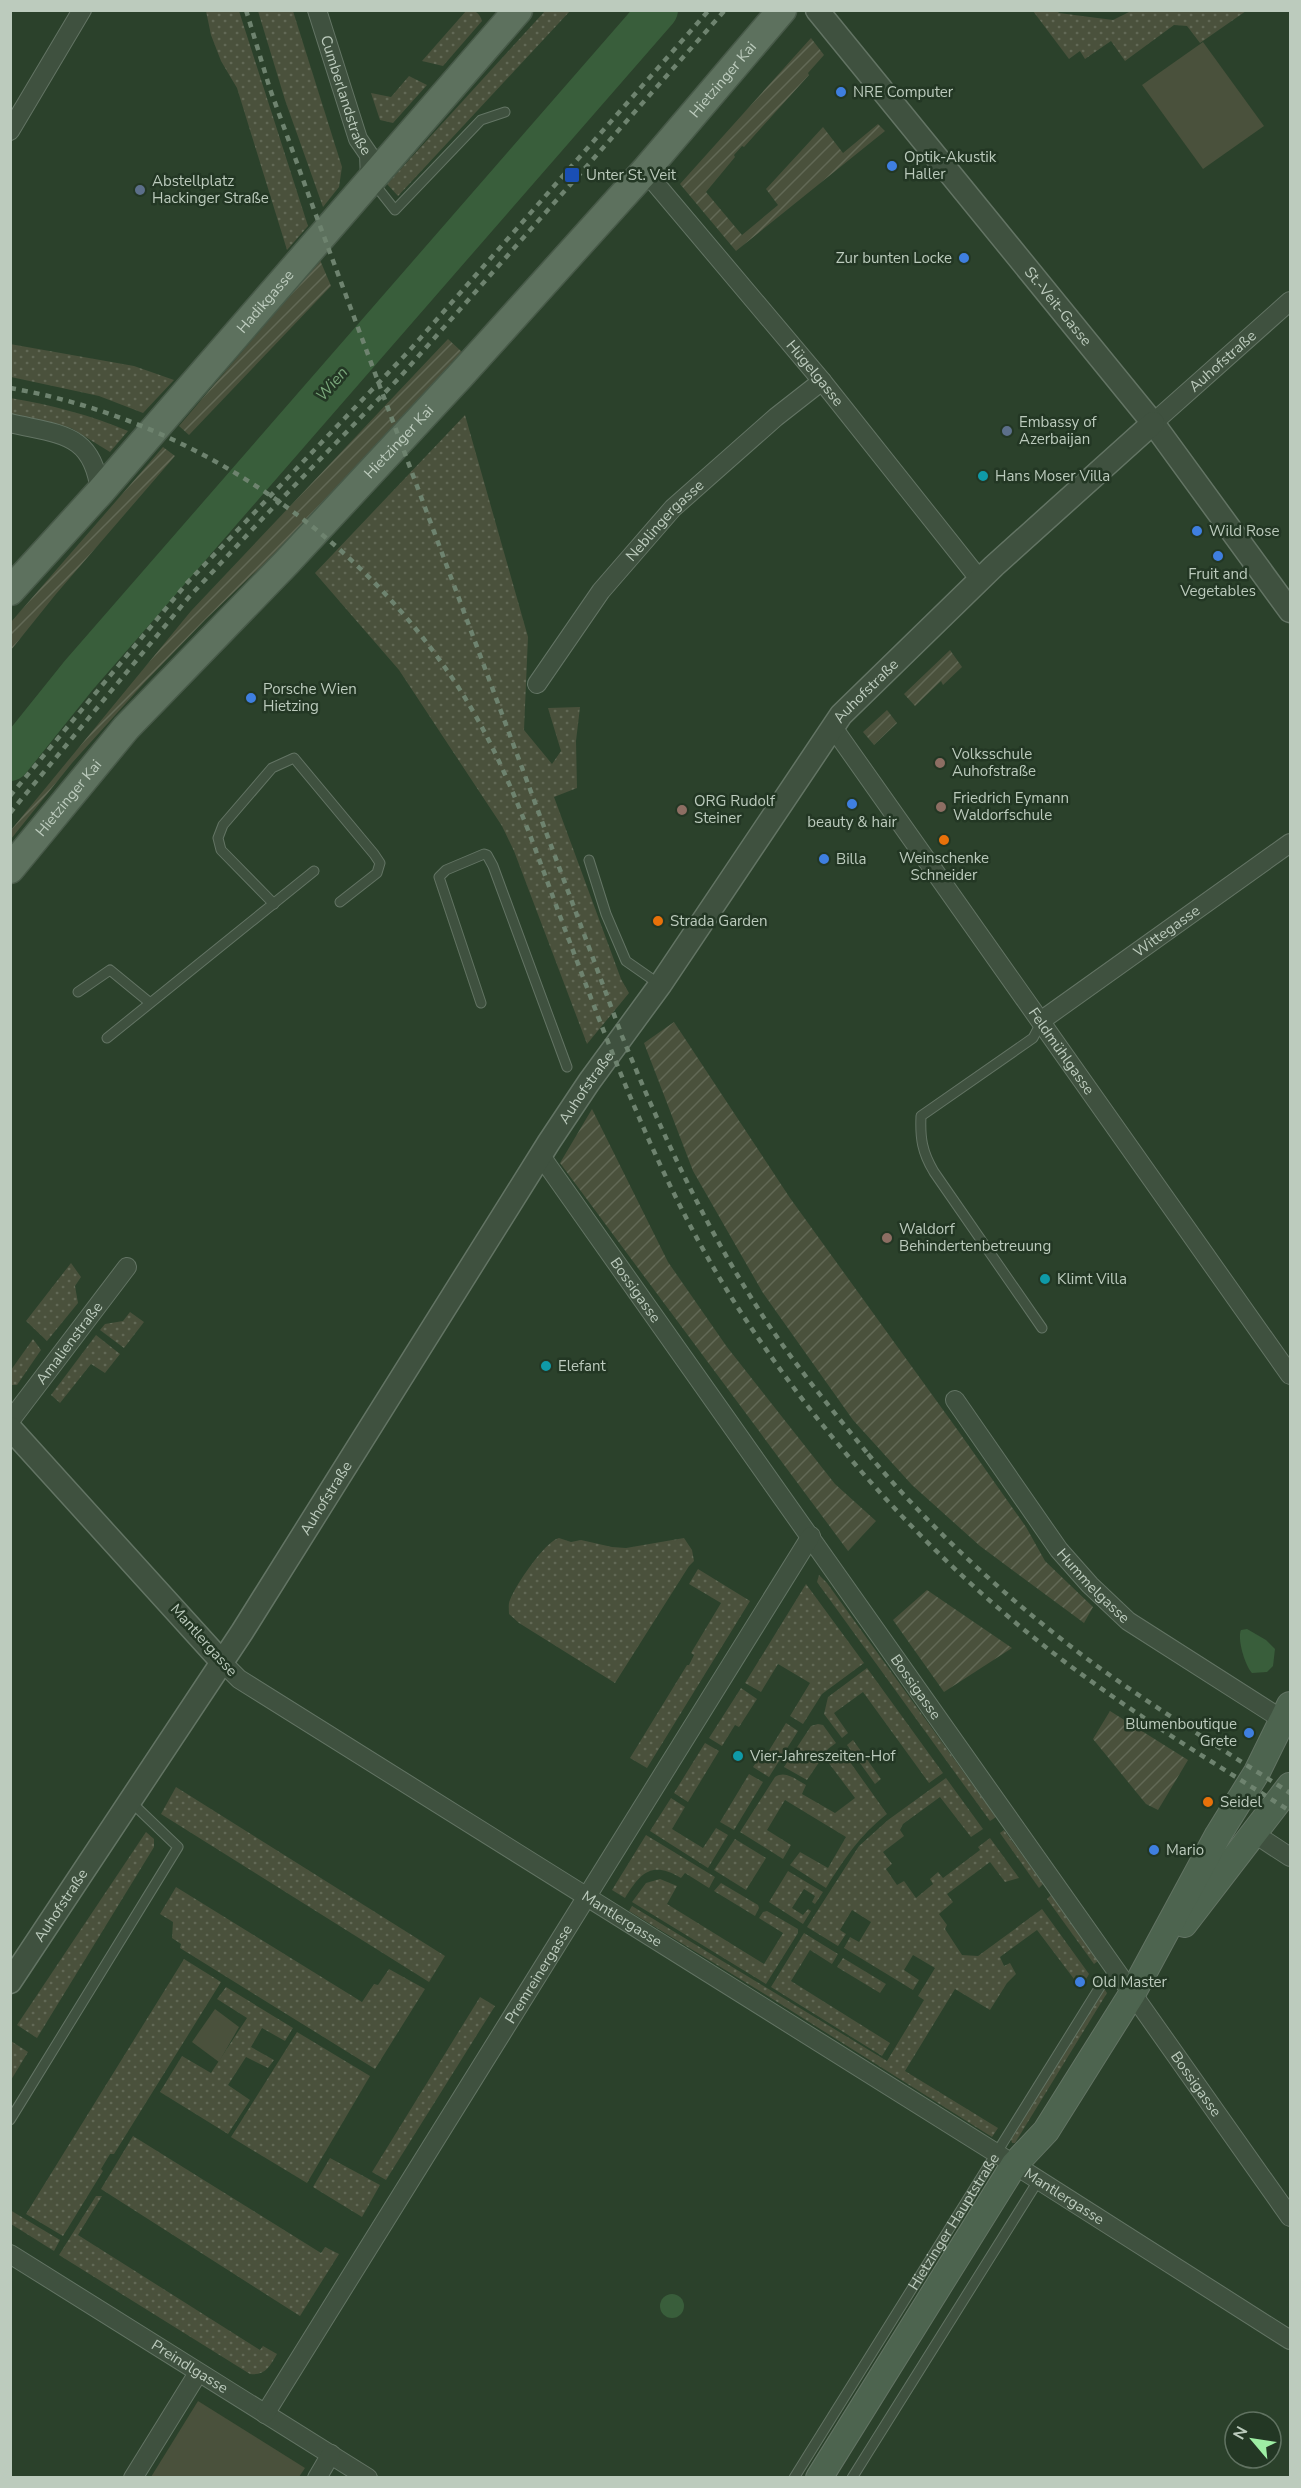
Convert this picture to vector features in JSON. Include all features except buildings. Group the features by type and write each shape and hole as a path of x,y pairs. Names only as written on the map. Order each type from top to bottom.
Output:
{"main road":[{"name":"Hadikgasse","path":"10,591 100,492 518,10"},
{"name":"Hietzinger Kai","path":"10,869 126,728 287,562 460,376 645,171 782,10"},
{"name":"Hietzinger Hauptstraße","path":"819,2478 1005,2159 1046,2131 1132,1994 1218,1835 1288,1716"},
{"name":"Hietzinger Hauptstraße","path":"1132,1994 1290,1786"}],"street":[{"path":"10,130 82,10"},
{"name":"Cumberlandstraße","path":"316,10 358,140 369,155 370,179"},
{"name":"St.-Veit-Gasse","path":"817,10 1153,423 1290,611"},
{"name":"Hügelgasse","path":"645,171 822,381 980,580"},
{"name":"Auhofstraße","path":"10,1982 222,1662 589,1082 660,985 832,726 980,580 1290,301"},
{"name":"Neblingergasse","path":"537,684 601,591 673,508 776,417 822,381"},
{"path":"10,423 67,436 86,449 98,473 100,492"},
{"name":"Feldmühlgasse","path":"832,726 1042,1020 1290,1375"},
{"name":"Wittegasse","path":"1042,1020 1290,843"},
{"name":"Bossigasse","path":"541,1156 1290,2217"},
{"name":"Amalienstraße","path":"10,1421 127,1267"},
{"name":"Hummelgasse","path":"955,1400 1059,1550 1090,1585 1128,1620 1288,1716"},
{"name":"Mantlergasse","path":"10,1428 239,1679 1290,2340"},
{"name":"Premreinergasse","path":"265,2414 811,1536"},
{"path":"1255,1834 1290,1857"},
{"name":"Preindlgasse","path":"10,2254 368,2478"},
{"path":"133,2478 198,2373"},
{"path":"316,2478 331,2454"}],"lane":[{"path":"370,179 395,210 481,120 505,112"},
{"path":"274,904 221,850 218,838 222,825 272,768 294,758 380,863 377,873 340,902"},
{"path":"481,1003 439,877 446,870 484,854 493,866 567,1067"},
{"path":"589,860 606,914 626,961 660,985"},
{"path":"107,1038 314,871"},
{"path":"78,992 110,970 149,1002"},
{"path":"1042,1020 1033,1038 921,1116 920,1134 922,1149 934,1172 1042,1328"},
{"path":"10,2120 178,1847 130,1801"},
{"name":"Hietzinger Hauptstraße","path":"794,2478 1005,2159 1103,1983 1117,1972"},
{"path":"852,2478 1038,2181"}],"shaded area":[{"path":"206,11 239,11 308,226 287,250 237,88 221,61 211,35"},
{"path":"258,11 293,11 342,167 339,187 323,207 285,100"},
{"path":"466,11 476,12 482,21 443,66 422,61"},
{"path":"545,11 570,11 398,196 387,184"},
{"path":"1033,11 1057,11 1113,20 1131,11 1246,11 1200,43 1187,26 1174,25 1125,61 1111,41 1085,59 1080,51 1069,59"},
{"path":"811,38 824,55 808,73 809,75 744,147 742,146 734,155 735,157 706,192 742,235 778,205 766,189 823,127 843,153 878,124 885,131 736,251 680,184"},
{"path":"1203,42 1264,126 1203,169 1142,85"},
{"path":"409,76 427,85 393,123 380,120 371,93 391,97"},
{"path":"320,260 331,286 189,435 179,426"},
{"path":"448,339 462,352 451,363 453,368 299,536 253,574 144,683 72,763 11,839 11,830 191,611"},
{"path":"10,344 134,366 174,380 143,413 99,396 11,377"},
{"path":"10,398 70,411 128,431 110,452 71,428 11,416"},
{"path":"465,415 528,637 524,730 552,764 561,751 548,708 580,707 576,741 577,788 554,797 621,979 629,993 587,1044 514,851 502,826 399,670 315,573"},
{"path":"163,447 175,456 11,650 11,622"},
{"path":"950,650 962,667 943,685 941,681 915,706 904,694"},
{"path":"887,710 897,723 874,745 863,732"},
{"path":"674,1022 790,1198 1026,1527 1045,1561 1093,1607 1084,1623 980,1546 912,1485 853,1420 763,1293 693,1171 644,1043"},
{"path":"592,1109 668,1262 727,1347 835,1484 876,1521 848,1551 560,1163"},
{"path":"71,1263 81,1277 75,1286 78,1303 47,1341 26,1321"},
{"path":"130,1312 144,1322 124,1348 100,1330 105,1324 123,1321"},
{"path":"96,1335 120,1354 105,1373 91,1364 60,1403 51,1395"},
{"path":"33,1339 41,1350 17,1385 11,1385 11,1370"},
{"path":"559,1538 571,1542 581,1540 626,1548 684,1538 692,1550 694,1561 615,1683 519,1623 509,1614 509,1602 524,1575 546,1547"},
{"path":"698,1569 750,1601 647,1768 630,1758 689,1665 694,1655 691,1653 721,1603 689,1584"},
{"path":"819,1575 996,1817 990,1821 817,1582"},
{"path":"806,1584 864,1663 822,1694 803,1724 790,1716 810,1683 778,1664 761,1692 745,1683"},
{"path":"927,1590 1012,1648 944,1692 893,1620"},
{"path":"1247,1629 1266,1640 1275,1649 1273,1666 1267,1672 1252,1673 1247,1665 1242,1652 1240,1634 1241,1630"},
{"path":"867,1668 943,1773 929,1783 863,1692 834,1713 848,1733 842,1738 824,1714 828,1697"},
{"path":"741,1688 757,1699 739,1727 735,1725 722,1746 709,1738"},
{"path":"1110,1711 1188,1760 1158,1810 1146,1804 1093,1739"},
{"path":"786,1723 798,1731 769,1777 753,1767 761,1755 765,1757"},
{"path":"823,1725 836,1743 828,1749 807,1780 784,1767 811,1726"},
{"path":"853,1740 881,1779 875,1784 847,1745"},
{"path":"705,1743 719,1751 688,1802 674,1793"},
{"path":"840,1748 887,1814 853,1848 826,1888 790,1865 800,1852 828,1868 846,1837 785,1800 767,1830 791,1845 783,1859 740,1832 775,1777 779,1775 791,1777 806,1785 802,1794 835,1813 855,1798 828,1762"},
{"path":"749,1774 763,1782 734,1830 720,1822"},
{"path":"946,1778 983,1829 971,1837 940,1797 903,1824 900,1830 904,1836 883,1852 892,1864 886,1869 897,1885 904,1881 916,1898 933,1884 930,1879 938,1872 943,1878 980,1850 978,1847 990,1838 1019,1878 1005,1882 990,1862 947,1894 953,1902 939,1914 947,1925 945,1929 962,1955 978,1956 1042,1909 1089,1974 1086,1979 1076,1975 1074,1979 1037,1930 1000,1957 1004,1966 1010,1963 1016,1974 1007,1983 990,2010 955,1989 905,2071 998,2128 992,2137 629,1911 632,1906 887,2061 924,2000 918,1996 935,1968 913,1955 904,1970 919,1980 913,1990 844,1948 850,1937 859,1942 871,1922 852,1910 840,1930 846,1934 838,1946 807,1927 859,1846 888,1820"},
{"path":"176,1787 445,1956 429,1982 161,1814"},
{"path":"671,1798 685,1807 672,1829 703,1848 716,1828 728,1835 708,1868 650,1831"},
{"path":"1004,1830 1043,1884 1039,1888 1000,1833"},
{"path":"146,1832 154,1839 154,1847 37,2038 17,2025"},
{"path":"646,1835 715,1877 709,1888 685,1873 681,1878 662,1870 655,1870 642,1876 625,1898 612,1890"},
{"path":"735,1839 766,1858 746,1890 714,1870"},
{"path":"788,1871 823,1892 815,1904 812,1902 815,1896 804,1889 792,1908 803,1915 808,1909 811,1911 803,1924 769,1902"},
{"path":"660,1879 677,1886 667,1904 764,1964 783,1933 759,1918 763,1912 767,1911 798,1929 798,1933 766,1984 632,1902 646,1883"},
{"path":"721,1883 758,1905 755,1916 714,1891"},
{"path":"176,1887 362,2002 374,1984 378,1985 389,1969 425,1989 375,2069 180,1948 181,1944 172,1938 173,1922 160,1914"},
{"path":"1051,1895 1098,1961 1094,1964 1047,1899"},
{"path":"804,1933 838,1954 832,1964 810,1950 791,1981 890,2043 882,2056 771,1987"},
{"path":"843,1958 886,1984 880,1993 837,1967"},
{"path":"184,1959 221,1982 114,2154 110,2154 101,2169 103,2171 63,2236 26,2214"},
{"path":"226,1987 293,2028 285,2041 262,2028 251,2047 274,2060 268,2068 246,2057 228,2085 250,2100 228,2134 160,2092 182,2056 211,2073 247,2018 217,1999"},
{"path":"1105,1990 1107,1993 1015,2143 1012,2143 1011,2139 1102,1991"},
{"path":"480,1997 495,2006 386,2180 372,2172"},
{"path":"215,2009 239,2027 219,2062 192,2042"},
{"path":"297,2032 370,2076 307,2183 231,2137"},
{"path":"11,2041 28,2052 11,2080"},
{"path":"133,2136 321,2253 325,2247 339,2254 300,2316 101,2189"},
{"path":"330,2158 380,2185 362,2217 313,2187"},
{"path":"96,2196 102,2196 78,2235 260,2350 263,2346 277,2354 263,2372 250,2374 59,2255"},
{"path":"10,2210 60,2240 54,2251 11,2224"},
{"path":"672,2294 680,2298 684,2306 680,2314 672,2318 664,2314 660,2306 664,2298"},
{"path":"198,2401 305,2468 299,2477 151,2477"}],"waterway":[{"name":"Wien","path":"10,761 79,675 658,10"}],"railway":[{"path":"246,10 270,89 313,207 637,1071 684,1176 719,1244 785,1348 872,1459"},
{"path":"10,796 188,582 409,351 709,10"},
{"path":"10,813 189,597 400,377 725,10"},
{"path":"10,388 108,413 171,439 230,470 318,531 396,606 442,663 479,722 509,782 626,1087 669,1183 718,1275 780,1369 816,1417 894,1508 980,1592 1099,1687 1180,1742 1290,1811"},
{"path":"868,1454 917,1509 969,1561 1053,1632 1133,1691 1290,1793"}],"place":[{"name":"NRE Computer","path":"841,92"},
{"name":"Optik-Akustik Haller","path":"892,166"},
{"name":"Unter St. Veit","path":"572,175"},
{"name":"Abstellplatz Hackinger Straße","path":"140,190"},
{"name":"Zur bunten Locke","path":"964,258"},
{"name":"Embassy of Azerbaijan","path":"1007,431"},
{"name":"Hans Moser Villa","path":"983,476"},
{"name":"Wild Rose","path":"1197,531"},
{"name":"Fruit and Vegetables","path":"1218,556"},
{"name":"Porsche Wien Hietzing","path":"251,698"},
{"name":"Volksschule Auhofstraße","path":"940,763"},
{"name":"beauty & hair","path":"852,804"},
{"name":"Friedrich Eymann Waldorfschule","path":"941,807"},
{"name":"ORG Rudolf Steiner","path":"682,810"},
{"name":"Weinschenke Schneider","path":"944,840"},
{"name":"Billa","path":"824,859"},
{"name":"Strada Garden","path":"658,921"},
{"name":"Waldorf Behindertenbetreuung","path":"887,1238"},
{"name":"Klimt Villa","path":"1045,1279"},
{"name":"Elefant","path":"546,1366"},
{"name":"Blumenboutique Grete","path":"1249,1733"},
{"name":"Vier-Jahreszeiten-Hof","path":"738,1756"},
{"name":"Seidel","path":"1208,1802"},
{"name":"Mario","path":"1154,1850"},
{"name":"Old Master","path":"1080,1982"}]}
